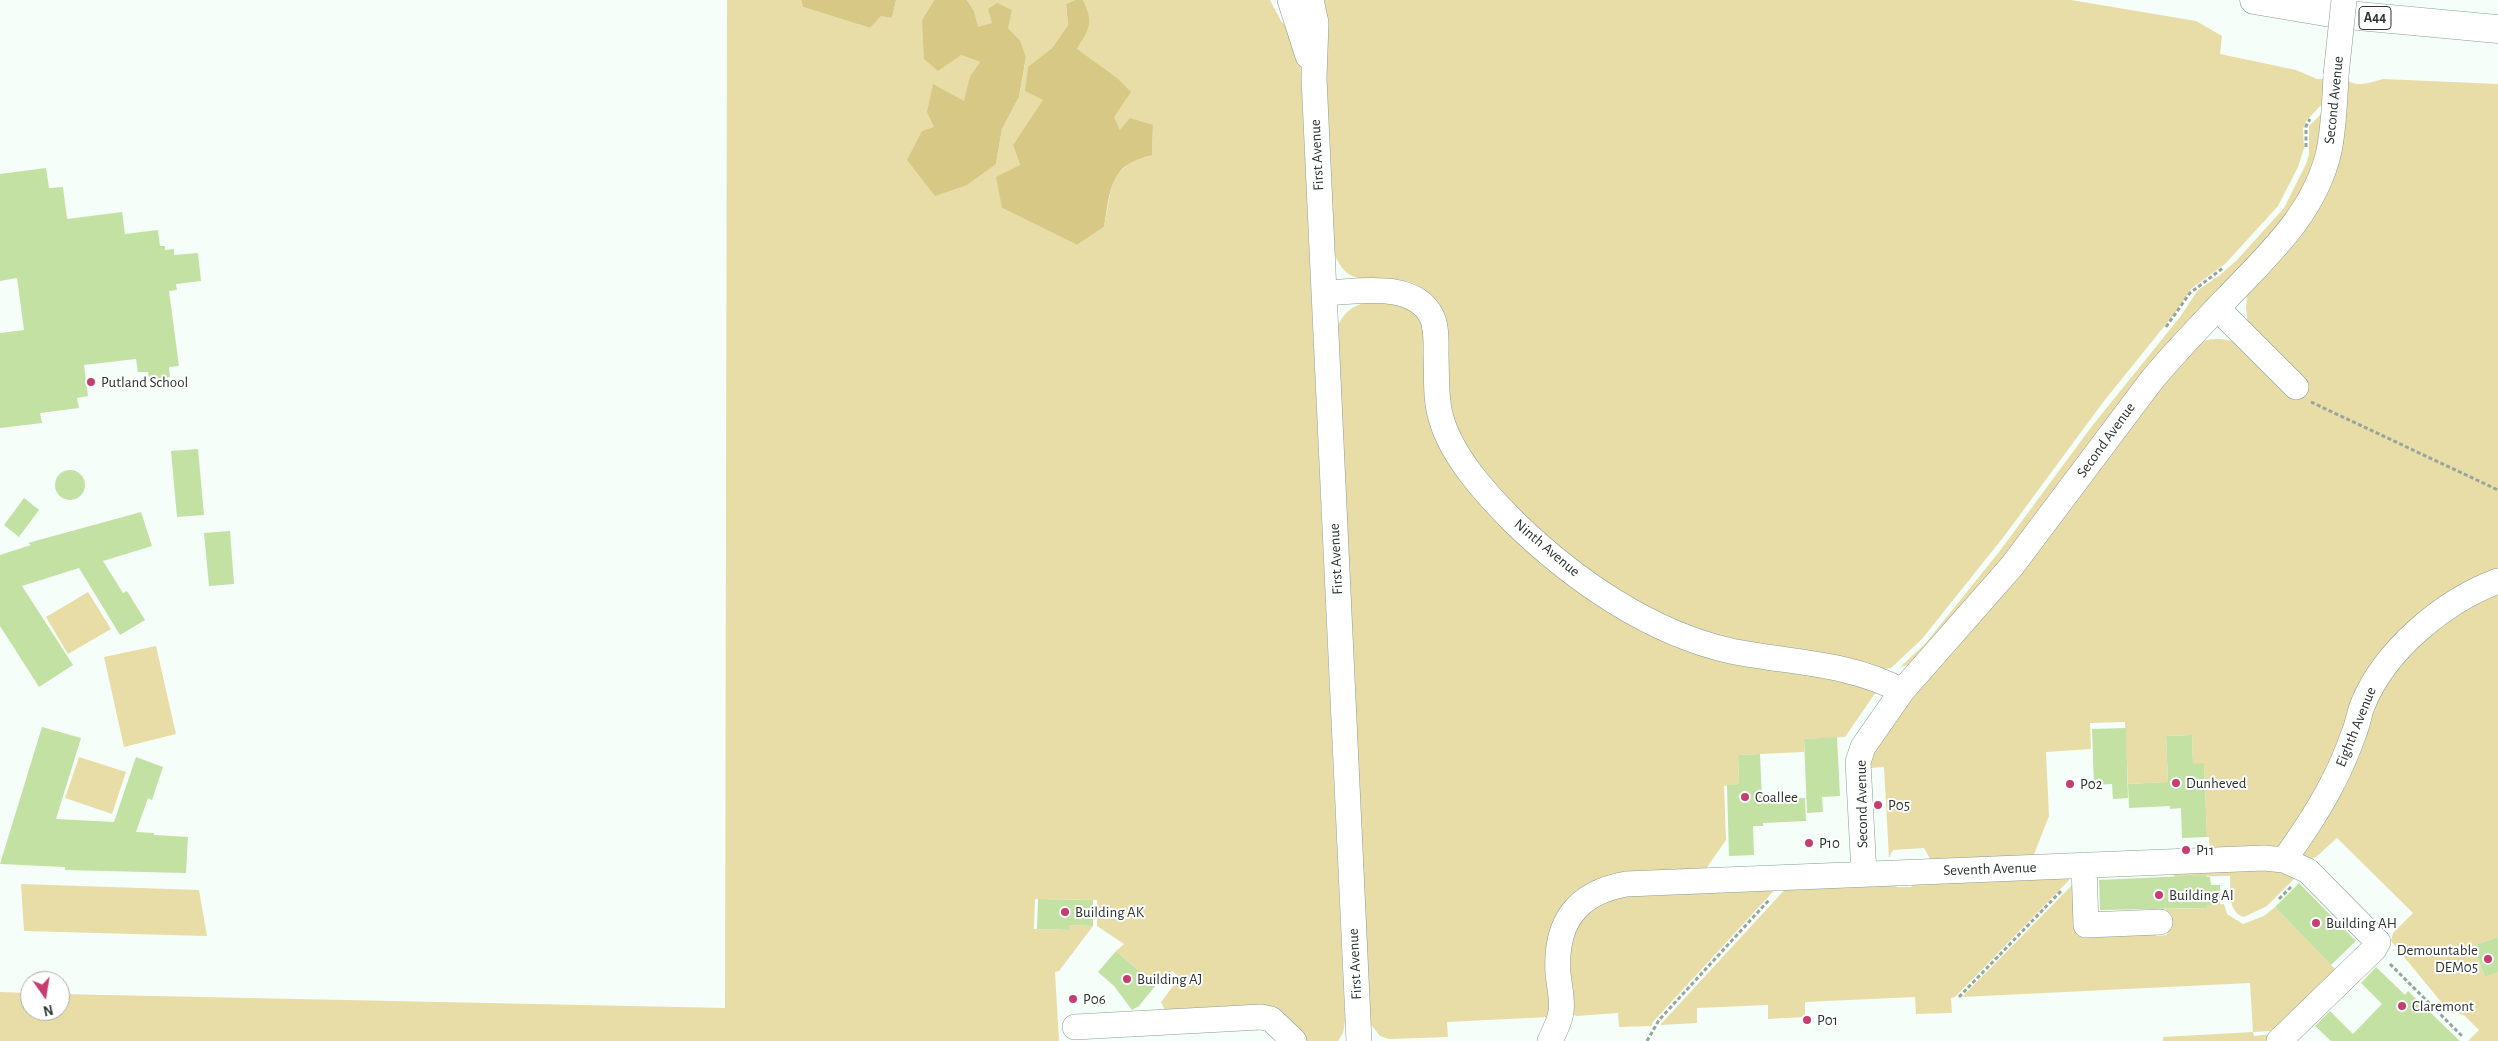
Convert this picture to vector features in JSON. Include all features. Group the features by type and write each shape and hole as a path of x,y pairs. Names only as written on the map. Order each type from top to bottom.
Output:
{"highway":[{"name":"A44","path":"2254,0 2337,14 2498,29"}],"street":[{"name":"First Avenue","path":"1290,0 1314,78"},
{"name":"First Avenue","path":"1311,0 1316,23 1314,78 1359,1041"},
{"name":"Second Avenue","path":"1864,874 1858,762 1863,747 1902,691 2012,566 2134,400 2176,351 2285,237 2311,198 2328,152 2344,0"},
{"name":"Ninth Avenue","path":"1324,293 1385,291 1405,294 1422,303 1432,317 1436,338 1437,398 1441,419 1451,442 1464,463 1514,522 1562,564 1616,603 1684,635 1729,650 1853,671 1886,682 1902,691"},
{"path":"2217,308 2296,387"},
{"name":"Eighth Avenue","path":"2284,860 2317,811 2333,782 2355,732 2362,706 2377,678 2406,644 2445,608 2498,581"},
{"path":"2078,858 2086,924 2160,922"},
{"name":"Seventh Avenue","path":"1550,1041 1561,1012 1557,961 1562,930 1569,916 1592,894 1608,887 1626,884 1864,874 2078,858 2264,858 2284,860 2308,871 2378,942 2279,1041"},
{"path":"1075,1027 1261,1017 1271,1019 1294,1041"}],"path":[{"path":"2296,387 2301,398 2498,490"},
{"path":"1959,997 2077,876 2078,858"},
{"path":"1647,1041 1658,1020 1790,877"},
{"path":"2387,961 2462,1037"}],"shaded area":[{"path":"727,0 801,0 803,7 870,28 881,15 892,18 896,0 934,0 922,20 961,55 980,62 970,76 965,102 933,85 996,164 1002,129 1019,97 1026,58 1020,40 1008,28 992,23 977,28 974,11 967,0 1075,0 1066,4 1068,25 1052,48 1028,68 1044,100 1013,145 1020,165 1002,208 1077,245 1104,227 1113,178 1134,159 1152,154 1153,125 1120,130 1077,49 1089,25 1088,14 1083,0 1270,0 1281,21 1295,37 1300,57 1345,1021 1343,1033 1338,1041 1302,1041 1284,1022 1166,1012 1161,1002 1180,977 1172,971 1160,985 1156,985 1116,951 1124,944 1097,926 1097,900 1035,899 1034,929 1069,930 1069,925 1093,926 1059,971 1055,972 1059,1041 0,1041 0,992 20,993 20,1021 70,1021 70,994 725,1008"},
{"path":"801,0 896,0 892,18 881,16 870,28 803,7"},
{"path":"934,0 967,0 974,11 978,27 992,23 988,9 997,3 1012,10 1008,28 1020,40 1026,57 1019,97 1002,129 996,164 967,185 935,196 907,160 922,131 934,127 927,112 933,84 964,101 970,76 980,62 961,55 938,71 924,59 922,20"},
{"path":"1075,0 1083,0 1089,14 1088,30 1077,49 1117,78 1131,92 1114,117 1120,130 1130,118 1153,125 1152,155 1138,159 1119,172 1114,180 1108,201 1104,227 1077,245 1002,208 996,177 1020,165 1013,145 1043,100 1025,91 1028,67 1052,48 1068,25 1066,4"},
{"path":"1322,0 2071,0 2196,21 2222,36 2220,54 2296,70 2317,79 2325,79 2327,99 2306,121 2303,129 2304,148 2298,167 2278,206 2225,264 2192,288 2175,313 2104,401 2005,535 1922,639 1891,668 1885,669 1835,657 1742,643 1688,627 1622,594 1551,541 1496,487 1466,447 1450,413 1440,308 1423,288 1415,284 1402,280 1366,279 1355,277 1346,272 1338,262 1332,246"},
{"path":"2383,79 2498,84 2498,572 2446,601 2347,741 2281,847 2210,853 2209,837 2207,837 2204,764 2193,764 2192,735 2166,736 2168,782 2128,784 2125,722 2090,723 2091,749 2046,752 2049,816 2031,862 1934,866 1924,848 1893,850 1889,858 1884,767 1869,768 1874,746 2190,346 2213,339 2237,343 2248,323 2247,295 2252,283 2288,245 2347,80 2359,84"},
{"path":"2327,108 2322,143 2300,200 2011,554 1908,665 1900,667 1925,644 1999,552 2092,426 2180,317 2198,290 2220,275 2237,260 2284,208 2306,164 2309,154 2309,126"},
{"path":"1372,301 1403,307 1415,314 1420,320 1424,329 1434,418 1583,590 1876,692 1845,737 1804,739 1804,752 1738,755 1739,784 1724,786 1726,840 1703,873 1585,892 1549,1017 1447,1022 1448,1037 1389,1039 1380,1036 1369,1022 1336,331 1349,310"},
{"path":"88,592 111,629 68,654 46,617"},
{"path":"2498,593 2498,937 2473,946 2485,977 2498,972 2498,1041 2468,1041 2479,1030 2465,1016 2446,1008 2391,941 2393,933 2413,913 2337,838 2310,860 2301,854 2364,713 2436,620"},
{"path":"156,646 176,734 124,747 104,657"},
{"path":"79,757 126,772 112,814 65,798"},
{"path":"2271,864 2300,873 2267,906 2244,917 2235,911 2232,906 2230,876 2174,877 2173,868"},
{"path":"2075,874 1955,997 1951,998 1952,1013 1916,1014 1915,997 1805,1002 1805,1017 1768,1019 1768,1005 1697,1008 1697,1023 1660,1025 1790,884 1894,883 1897,887 1911,887 1916,880"},
{"path":"2079,878 2081,930 2155,928 2156,936 2167,935 2166,909 2207,908 2207,905 2224,904 2227,914 2243,924 2264,916 2275,907 2335,969 2270,1031 2253,1032 2250,983 1962,997"},
{"path":"21,884 199,890 207,936 24,931"},
{"path":"1780,884 1652,1023 1652,1026 1619,1027 1618,1013 1576,1016 1571,1013 1564,943 1596,899"},
{"path":"2253,1032 2254,1036 2273,1034 2271,1041 2163,1041 2163,1037"}],"building":[{"path":"46,168 49,188 63,187 67,219 122,212 125,234 158,230 160,246 165,246 165,250 174,249 174,255 198,253 201,281 176,284 177,290 169,291 179,366 169,367 170,377 149,380 148,372 138,372 136,359 84,365 88,396 77,398 79,408 40,413 42,423 0,428 0,333 24,330 17,278 0,281 0,174"},
{"path":"198,449 204,515 177,517 171,451"},
{"path":"70,470 81,474 85,485 81,496 70,500 59,496 55,485 59,474"},
{"path":"24,498 39,510 19,537 4,525"},
{"path":"141,512 152,546 103,561 123,593 127,591 145,620 120,635 79,568 22,586 73,665 39,687 0,626 0,555 31,545 28,543"},
{"path":"230,531 234,584 209,586 204,533"},
{"path":"42,727 81,738 56,819 114,822 136,757 163,767 152,800 148,798 136,832 188,837 186,873 65,870 65,867 0,864"},
{"path":"2126,728 2128,798 2113,799 2112,784 2094,785 2092,729"},
{"name":"Dunheved","path":"2192,735 2193,764 2204,763 2207,837 2182,838 2181,808 2170,809 2170,806 2129,808 2128,784 2168,782 2166,736"},
{"path":"1837,737 1840,796 1822,797 1823,812 1807,813 1804,739"},
{"name":"Coallee","path":"1760,754 1762,800 1805,798 1806,821 1763,823 1763,826 1753,826 1754,855 1729,856 1727,785 1739,784 1738,755"},
{"name":"Building AI","path":"2206,875 2206,877 2210,877 2211,885 2220,885 2220,905 2207,905 2207,908 2100,910 2099,880"},
{"name":"Building AH","path":"2299,883 2356,941 2331,965 2275,907"},
{"name":"Building AK","path":"1038,899 1093,900 1093,926 1069,925 1069,930 1037,929"},
{"name":"Demountable DEM05","path":"2498,937 2498,972 2485,977 2473,946"},
{"name":"Building AJ","path":"1116,951 1156,985 1139,1006 1132,1010 1114,986 1098,972"},
{"name":"Claremont","path":"2376,967 2405,995 2408,991 2460,1041 2331,1041 2315,1026 2330,1011 2353,1034 2382,1004 2361,983"}],"place":[{"name":"Putland School","path":"91,382"},
{"name":"Dunheved","path":"2176,783"},
{"name":"P02","path":"2070,784"},
{"name":"Coallee","path":"1745,797"},
{"name":"P05","path":"1878,805"},
{"name":"P10","path":"1809,843"},
{"name":"P11","path":"2186,850"},
{"name":"Building AI","path":"2159,895"},
{"name":"Building AK","path":"1065,912"},
{"name":"Building AH","path":"2316,923"},
{"name":"Demountable DEM05","path":"2488,959"},
{"name":"Building AJ","path":"1127,979"},
{"name":"P06","path":"1073,999"},
{"name":"Claremont","path":"2402,1006"},
{"name":"P01","path":"1807,1020"}]}
